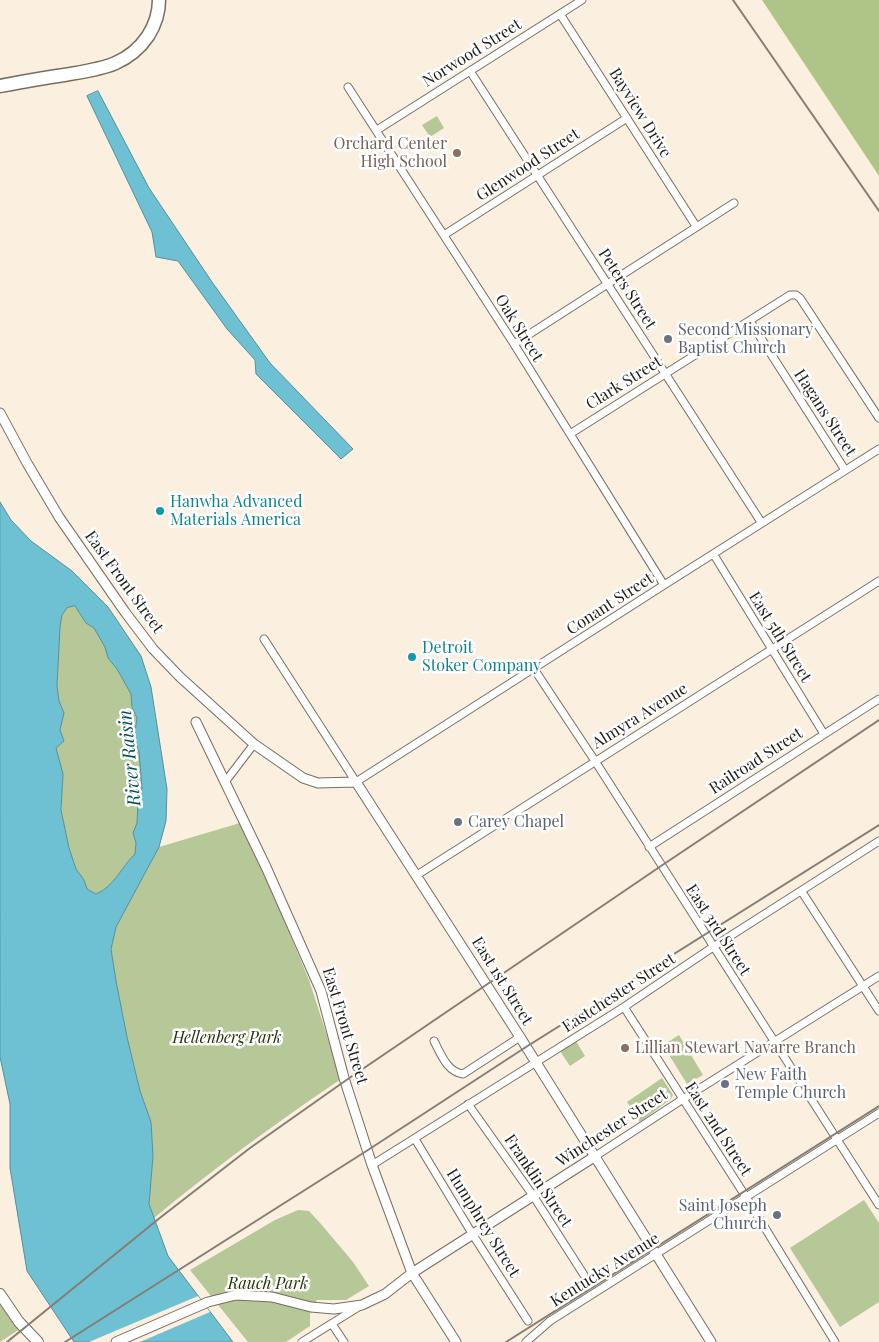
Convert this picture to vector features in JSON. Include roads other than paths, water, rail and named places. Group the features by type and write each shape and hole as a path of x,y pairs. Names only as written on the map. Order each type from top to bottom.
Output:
{"highway":[{"path":"0,86 100,68 118,62 132,54 143,43 153,28 159,11 159,0"}],"main road":[{"path":"0,1294 19,1322 38,1342"}],"street":[{"name":"Norwood Street","path":"377,130 582,0"},
{"name":"Bayview Drive","path":"560,14 696,226"},
{"name":"Peters Street","path":"470,71 761,522"},
{"name":"Oak Street","path":"348,87 514,344 664,585"},
{"name":"Glenwood Street","path":"444,236 627,118"},
{"path":"514,344 606,283 734,203"},
{"name":"Clark Street","path":"570,434 790,295 796,295 800,298 879,418"},
{"name":"Hagans Street","path":"750,321 845,470"},
{"name":"East Front Street","path":"0,413 59,517 125,612 153,648 180,678 254,744 303,778 318,783 356,782"},
{"name":"Conant Street","path":"356,782 714,555 761,522 879,449"},
{"name":"East 5th Street","path":"714,555 824,734"},
{"name":"Almyra Avenue","path":"417,875 879,581"},
{"name":"East 1st Street","path":"264,639 536,1062 711,1342"},
{"name":"East 3rd Street","path":"534,670 595,761 879,1205"},
{"name":"Railroad Street","path":"649,847 879,699"},
{"name":"East Front Street","path":"196,722 290,918 321,991 344,1078 372,1165 412,1272 456,1342"},
{"path":"225,782 254,744"},
{"name":"Eastchester Street","path":"372,1165 624,1007 713,947 802,892 879,841"},
{"path":"802,892 879,1011"},
{"name":"Winchester Street","path":"302,1342 362,1305 385,1294 412,1272 534,1197 683,1099 879,976"},
{"name":"East 2nd Street","path":"624,1007 746,1197 835,1342"},
{"path":"434,1041 450,1069 464,1074 520,1037"},
{"name":"Franklin Street","path":"468,1104 534,1197 584,1275"},
{"name":"Kentucky Avenue","path":"526,1342 550,1321 879,1113"},
{"name":"Humphrey Street","path":"415,1139 528,1321"},
{"name":"Winchester Street","path":"116,1342 208,1302 236,1295 272,1297 311,1308 334,1309 362,1305"},
{"path":"332,1324 344,1342"}],"water":[{"path":"98,91 149,188 212,282 270,363 353,449 341,459 256,374 255,360 227,329 178,261 156,257 152,232 87,96"},
{"path":"0,502 11,520 31,541 72,571 108,607 141,656 151,687 167,789 166,821 159,847 116,927 111,949 127,1037 140,1091 151,1122 153,1156 149,1204 168,1256 233,1342 74,1342 27,1271 10,1168 10,1104 0,1057","holes":["75,606 86,623 94,628 105,647 108,658 117,669 131,694 132,707 137,718 134,738 139,752 142,788 138,803 137,823 133,833 136,843 135,854 113,881 96,894 87,889 84,880 76,869 69,848 61,810 63,774 56,748 64,741 60,730 64,713 59,701 57,686 62,615 67,608"]}],"railway":[{"path":"733,0 879,211"},
{"path":"7,1342 161,1217 250,1148 345,1081 879,720"},
{"path":"65,1342 368,1150 526,1047 879,825"},
{"path":"506,1342 879,1106"}],"place":[{"name":"Orchard Center High School","path":"457,153"},
{"name":"Second Missionary Baptist Church","path":"668,339"},
{"name":"Hanwha Advanced Materials America","path":"160,511"},
{"name":"Detroit Stoker Company","path":"412,657"},
{"name":"Carey Chapel","path":"458,822"},
{"name":"Lillian Stewart Navarre Branch","path":"625,1048"},
{"name":"New Faith Temple Church","path":"725,1084"},
{"name":"Saint Joseph Church","path":"777,1215"}],"water label":[{"name":"River Raisin","path":"130,758"}],"park label":[{"name":"Hellenberg Park","path":"227,1038"},
{"name":"Rauch Park","path":"268,1284"}]}
